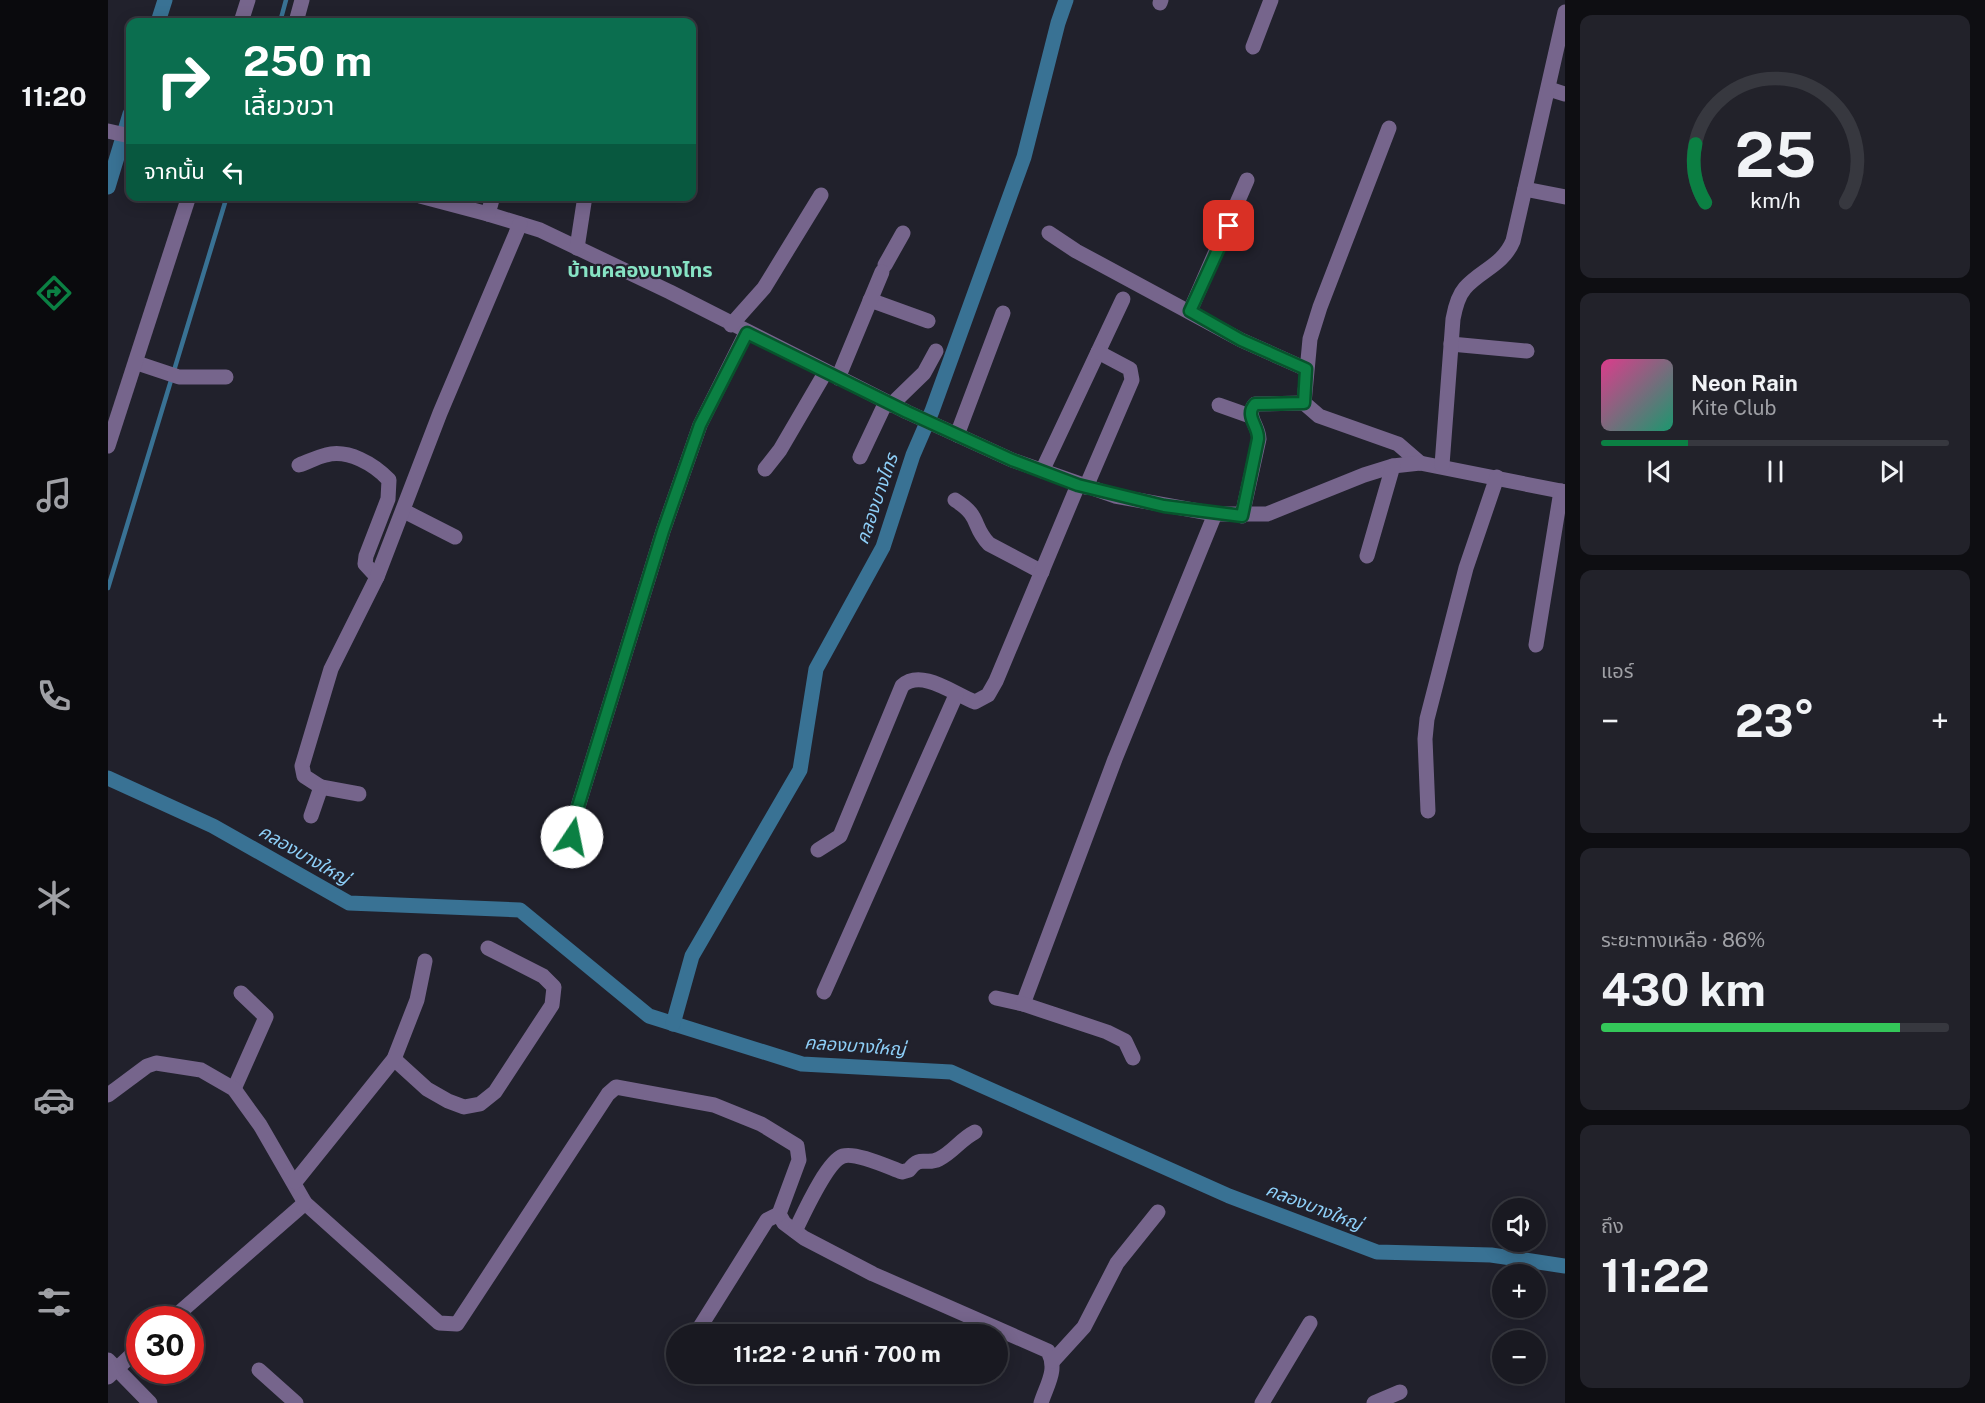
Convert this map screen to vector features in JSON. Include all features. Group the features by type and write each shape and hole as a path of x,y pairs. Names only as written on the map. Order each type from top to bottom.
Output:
{"street":[{"path":"242,18 248,0"},
{"path":"297,18 302,0"},
{"path":"1252,47 1271,0"},
{"path":"1442,465 1453,319 1466,286 1508,254 1526,189 1565,12"},
{"path":"1549,89 1565,94"},
{"path":"1304,403 1310,339 1320,307 1389,128"},
{"path":"108,131 126,135"},
{"path":"1190,311 1247,180"},
{"path":"1526,189 1565,197"},
{"path":"731,324 764,288 821,195"},
{"path":"108,446 137,363 187,201"},
{"path":"456,201 520,224 577,248 907,412 1082,486 1164,506 1242,516 1267,514 1287,508 1364,475 1393,466 1420,463 1442,465 1563,491 1536,645"},
{"path":"488,214 492,201"},
{"path":"577,248 584,201"},
{"path":"359,794 321,787 304,776 302,766 306,747 331,669 377,577 440,413 520,224"},
{"path":"765,469 831,376 903,233"},
{"path":"1049,233 1076,251 1241,340 1306,369"},
{"path":"1042,471 1123,299"},
{"path":"870,300 928,321"},
{"path":"951,432 1003,314"},
{"path":"583,850 572,837 572,826 641,595 700,425 747,333"},
{"path":"1451,344 1527,351"},
{"path":"860,457 888,403 924,373 936,351"},
{"path":"818,850 840,836 902,686 908,680 917,678 975,702 988,695 996,681 1042,572 1132,380 1130,369 1098,352"},
{"path":"137,363 179,377 226,377"},
{"path":"1242,516 1259,431 1250,416 1255,404 1304,403 1319,416 1398,444 1420,463"},
{"path":"1219,405 1250,416"},
{"path":"299,465 327,454 346,455 380,470 389,480 391,488 388,499 365,564 377,577"},
{"path":"1367,556 1393,466"},
{"path":"1428,811 1425,739 1427,719 1466,568 1497,477"},
{"path":"955,500 971,510 982,537 988,544 1042,572"},
{"path":"404,511 455,537"},
{"path":"1023,1004 1115,759 1215,513"},
{"path":"824,992 956,695"},
{"path":"311,816 321,787"},
{"path":"394,1059 427,1089 464,1107 480,1104 495,1092 552,1005 554,987 543,976 488,948"},
{"path":"295,1182 394,1059 417,1000 425,961"},
{"path":"234,1089 266,1017 241,993"},
{"path":"996,998 1023,1004 1107,1032 1125,1041 1132,1058"},
{"path":"108,1095 147,1066 156,1063 201,1070 234,1089 260,1125 295,1182 305,1203 439,1323 457,1324 608,1094 616,1087 714,1105 761,1124 797,1146 799,1160 779,1214 767,1220 702,1324"},
{"path":"795,1231 825,1176 836,1161 843,1156 855,1156 902,1172 909,1170 915,1162 939,1159 954,1149 964,1138 975,1132"},
{"path":"187,1306 305,1203"},
{"path":"1053,1361 1084,1327 1117,1263 1158,1212"},
{"path":"779,1214 784,1223 795,1231 873,1274 1041,1346 1053,1361 1053,1372 1041,1403"},
{"path":"1262,1403 1310,1323"},
{"path":"126,1357 111,1368 150,1403"},
{"path":"259,1370 296,1403"},
{"path":"1374,1403 1400,1392"}],"waterway":[{"path":"159,18 165,0"},
{"path":"281,18 286,0"},
{"name":"คลองบางไทร","path":"673,1024 692,956 800,770 816,669 883,547 913,455 932,411 1024,157 1066,0"},
{"path":"108,187 126,127"},
{"path":"108,588 225,201"},
{"name":"คลองบางใหญ่","path":"108,778 213,826 349,903 520,910 649,1016 802,1064 951,1072 1229,1196 1377,1252 1491,1255 1565,1266"}],"district":[{"name":"บ้านคลองบางไทร","path":"640,270"}],"route":[{"path":"572,837 572,826 593,752 663,531 700,425 747,333 907,412 1012,460 1078,485 1114,496 1164,506 1242,516 1259,431 1250,416 1251,409 1255,404 1304,403 1306,369 1281,360 1190,311 1229,226"}]}
